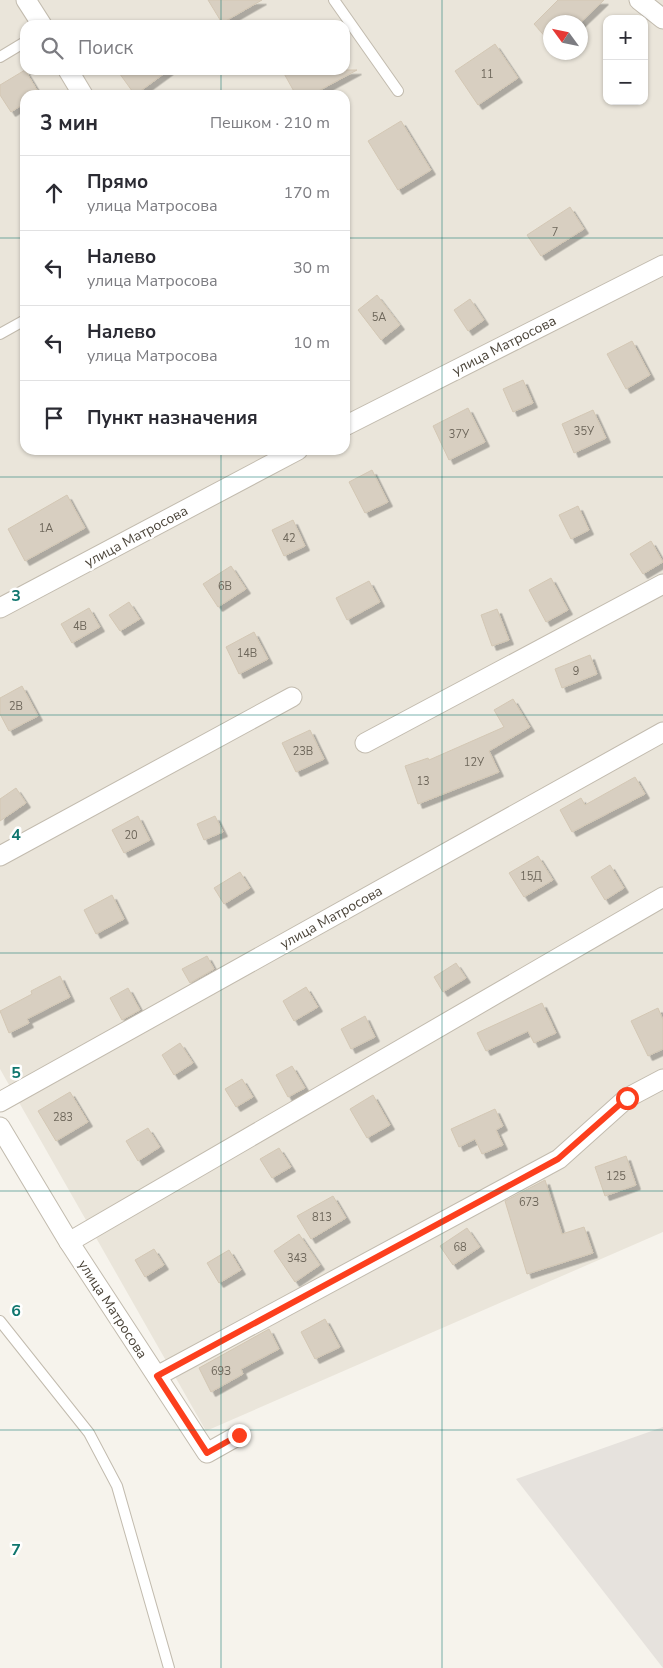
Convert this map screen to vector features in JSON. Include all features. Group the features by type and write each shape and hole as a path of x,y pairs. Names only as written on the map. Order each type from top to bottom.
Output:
{"street":[{"path":"26,0 39,20"},
{"path":"639,0 663,19"},
{"path":"71,75 79,90"},
{"name":"улица Матросова","path":"350,423 663,265"},
{"name":"улица Матросова","path":"0,608 287,455"},
{"path":"365,743 663,584"},
{"path":"0,856 292,697"},
{"name":"улица Матросова","path":"0,1102 663,732"},
{"path":"70,1242 663,897"},
{"path":"157,1376 558,1159 627,1098 663,1079"},
{"name":"улица Матросова","path":"0,1127 70,1242 207,1453 239,1435"}],"lane":[{"path":"334,0 348,20"},
{"path":"350,23 398,91"},
{"path":"0,56 20,45"},
{"path":"0,334 20,323"},
{"path":"0,1321 89,1433 117,1486 169,1668"}],"shaded area":[{"path":"0,0 663,0 663,1232 206,1431 0,1069"},
{"path":"663,1427 663,1668 516,1479"}],"building":[{"path":"208,0 262,0 227,20 220,20"},
{"path":"558,0 604,0 588,15 543,15"},
{"path":"543,15 543,34 534,24"},
{"path":"495,44 518,78 478,105 455,71"},
{"path":"20,73 20,75 28,75 37,90 20,90 20,106 11,112 0,95 0,85"},
{"path":"121,75 162,75 142,90 131,90"},
{"path":"285,75 348,75 320,90 293,90"},
{"path":"401,121 431,170 398,190 368,141"},
{"path":"570,207 584,229 541,256 527,235"},
{"path":"377,295 400,325 381,340 358,310"},
{"path":"470,299 484,320 468,331 454,310"},
{"path":"632,341 650,375 626,389 607,354"},
{"path":"523,380 533,403 513,412 503,389"},
{"path":"468,408 485,442 449,460 433,426"},
{"path":"593,410 606,438 574,453 562,424"},
{"path":"372,470 388,502 365,513 349,482"},
{"path":"67,495 85,528 25,561 8,529"},
{"path":"578,506 589,530 571,539 559,515"},
{"path":"293,520 305,546 284,556 272,530"},
{"path":"651,541 663,562 643,574 630,554"},
{"path":"231,566 246,589 218,607 203,584"},
{"path":"551,578 568,610 546,622 529,590"},
{"path":"369,581 380,602 347,620 336,598"},
{"path":"129,602 140,619 120,631 109,615"},
{"path":"89,608 100,627 72,643 61,624"},
{"path":"497,609 509,640 492,646 481,615"},
{"path":"254,632 268,659 239,674 226,647"},
{"path":"590,655 597,674 562,688 555,669"},
{"path":"22,686 38,716 9,731 0,714 0,698"},
{"path":"513,699 530,727 489,751 499,772 418,804 405,766 428,758 429,760 504,727 494,710"},
{"path":"310,730 324,759 296,772 282,743"},
{"path":"635,777 645,794 572,832 560,810 581,798 585,805"},
{"path":"16,788 26,803 0,821 0,799"},
{"path":"138,816 150,840 124,853 112,830"},
{"path":"215,816 223,832 204,840 197,824"},
{"path":"538,856 553,880 524,897 509,873"},
{"path":"610,865 624,888 605,900 591,877"},
{"path":"240,872 250,888 224,904 214,888"},
{"path":"112,895 124,919 96,934 84,910"},
{"path":"207,956 214,969 190,983 182,969"},
{"path":"456,963 466,978 443,992 434,977"},
{"path":"60,976 70,997 27,1019 29,1023 9,1033 0,1011 32,994 31,991"},
{"path":"306,987 318,1007 294,1021 283,1001"},
{"path":"128,988 140,1010 122,1020 110,998"},
{"path":"542,1003 556,1033 534,1043 528,1031 486,1051 477,1033"},
{"path":"658,1008 663,1020 663,1049 648,1056 631,1021"},
{"path":"365,1016 375,1037 351,1049 341,1029"},
{"path":"180,1043 193,1063 174,1075 162,1055"},
{"path":"292,1066 305,1088 288,1097 276,1075"},
{"path":"242,1079 253,1097 236,1107 225,1089"},
{"path":"70,1092 88,1122 56,1141 38,1111"},
{"path":"373,1095 390,1125 367,1138 350,1109"},
{"path":"495,1109 503,1126 496,1130 503,1145 482,1154 475,1139 459,1147 451,1129"},
{"path":"148,1128 160,1147 138,1161 126,1141"},
{"path":"279,1148 291,1167 272,1178 260,1159"},
{"path":"626,1156 636,1185 605,1196 595,1167"},
{"path":"545,1180 562,1234 584,1227 593,1253 527,1274 505,1201"},
{"path":"333,1196 346,1218 311,1239 297,1216"},
{"path":"467,1228 480,1247 453,1265 440,1246"},
{"path":"299,1234 320,1265 295,1282 274,1251"},
{"path":"154,1249 164,1265 145,1277 135,1260"},
{"path":"229,1250 241,1270 219,1283 207,1263"},
{"path":"325,1319 340,1347 315,1359 301,1332"},
{"path":"269,1329 279,1349 241,1369 243,1374 211,1392 199,1368"}],"route":[{"path":"239,1435 207,1453 157,1376 558,1159 627,1098"}]}
